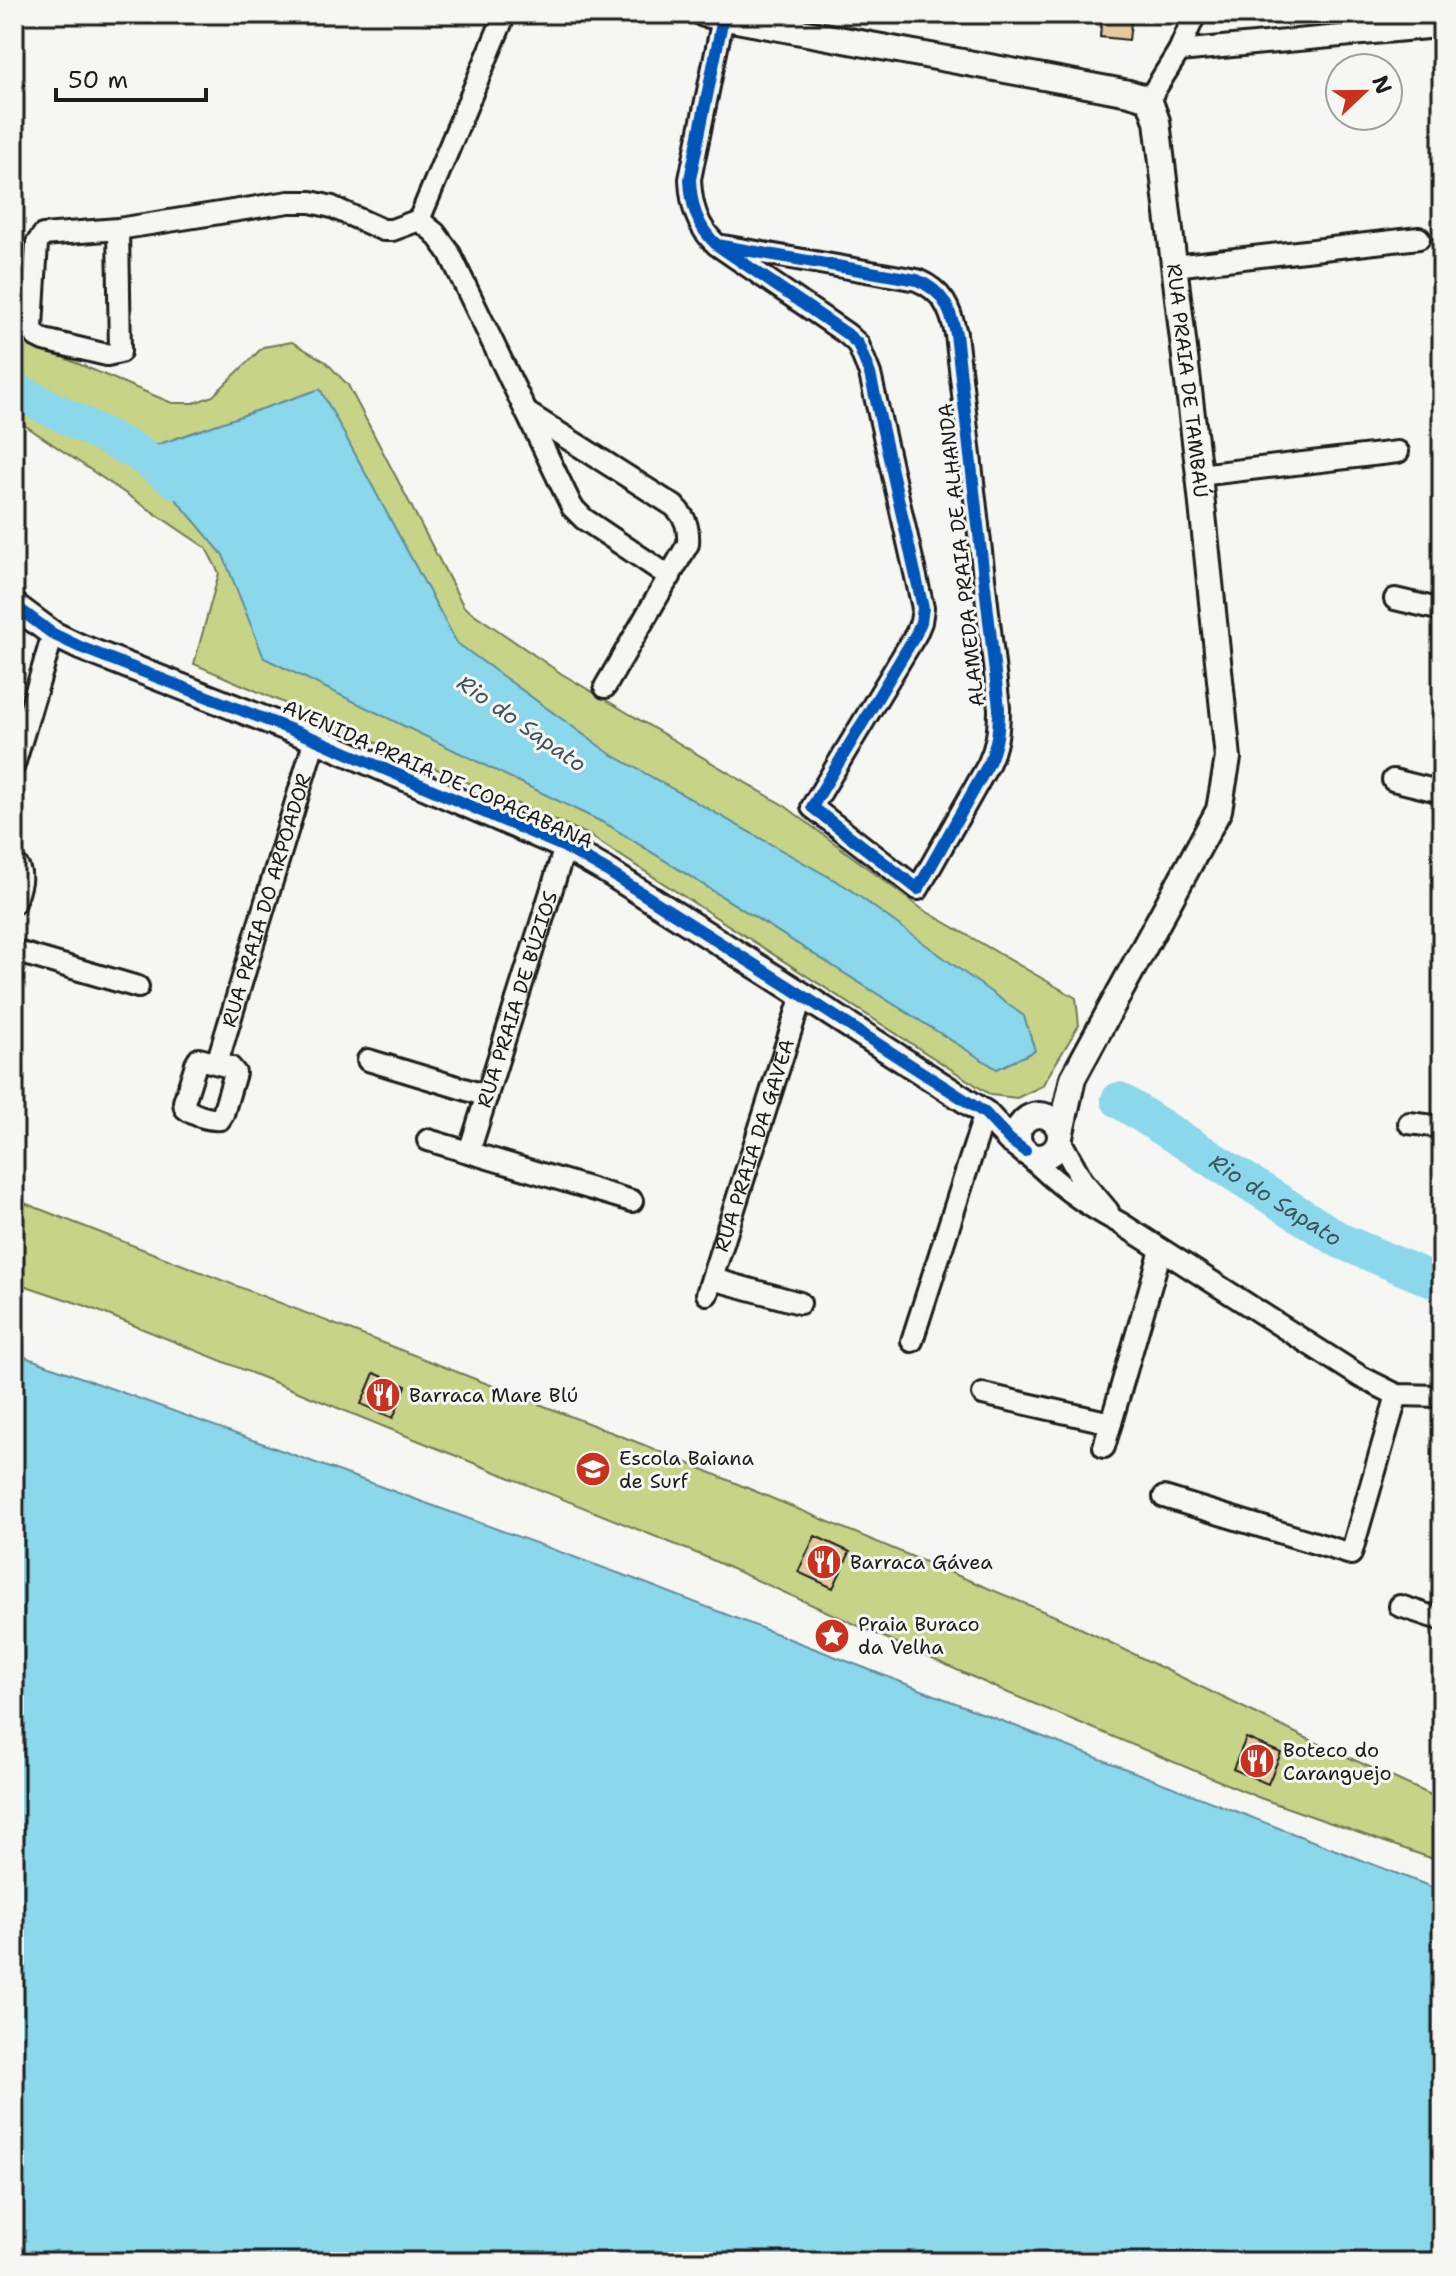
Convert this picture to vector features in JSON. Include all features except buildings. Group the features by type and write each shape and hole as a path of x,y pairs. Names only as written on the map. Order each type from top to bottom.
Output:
{"street":[{"path":"118,229 120,352 107,355 36,336 32,327 39,238 43,235 118,229 289,202 311,202 332,207 383,230 392,230 419,220 505,14"},
{"path":"713,16 1105,88 1149,99 1179,51 1195,14"},
{"name":"ALAMEDA PRAIA DE ALHANDA","path":"713,16 690,179 697,218 706,235 717,245 858,344 865,358 923,608 916,634 812,807 918,889 988,765 999,730 999,708 952,314 932,286 917,280 717,245"},
{"path":"1179,51 1438,27"},
{"name":"RUA PRAIA DE TAMBAÚ","path":"1034,1116 1073,1078 1208,833 1219,810 1228,758 1161,144 1149,99"},
{"path":"419,220 435,233 449,252 577,513 670,577"},
{"path":"1174,266 1419,238"},
{"path":"527,413 674,506 688,525 688,544 605,687"},
{"path":"1199,475 1398,452"},
{"path":"1395,599 1442,610"},
{"name":"AVENIDA PRAIA DE COPACABANA","path":"14,605 53,634 80,647 315,739 565,847 985,1113 1010,1140 1082,1202 1120,1223 1336,1362 1397,1395 1442,1396"},
{"path":"14,765 53,634"},
{"name":"RUA PRAIA DO ARPOADOR","path":"217,1063 315,739"},
{"path":"1393,780 1442,792"},
{"name":"RUA PRAIA DE BÚZIOS","path":"469,1152 565,847"},
{"path":"14,862 21,870 21,876 14,903"},
{"path":"14,951 138,987"},
{"name":"RUA PRAIA DA GAVEA","path":"800,1303 710,1287 802,995"},
{"path":"368,1060 487,1096"},
{"name":"RUA PRAIA DE TAMBAÚ","path":"1060,1139 1073,1078"},
{"path":"912,1341 985,1113"},
{"name":"AVENIDA PRAIA DE COPACABANA","path":"985,1113 1018,1118 1034,1116"},
{"path":"1040,1115 1050,1118 1058,1127 1060,1139 1057,1147 1047,1156 1034,1157 1026,1152 1018,1139 1026,1120 1040,1115"},
{"path":"1409,1123 1442,1127"},
{"name":"AVENIDA PRAIA DE COPACABANA","path":"1060,1139 1088,1188 1120,1223"},
{"path":"428,1140 632,1201"},
{"path":"1104,1447 1161,1250"},
{"path":"983,1394 1111,1423"},
{"path":"1164,1497 1351,1554 1397,1395"},
{"path":"1400,1606 1442,1620"}],"green space":[{"path":"14,337 172,403 194,403 213,396 263,347 292,342 326,362 348,385 464,607 562,674 785,806 922,909 1076,998 1079,1025 1042,1086 1017,1098 991,1095 587,834 194,664 219,573 206,548 14,418"},
{"path":"14,1199 644,1445 1062,1619 1304,1737 1442,1800 1442,1862 1260,1798 1006,1692 701,1555 86,1306 14,1282"}],"water":[{"path":"320,389 457,643 609,753 845,886 1024,1016 1035,1051 997,1069 608,825 264,658 223,555 136,452"},
{"path":"14,1353 637,1580 1442,1891 1442,2262 14,2262"}],"waterway":[{"name":"Rio do Sapato","path":"14,390 136,452 176,481"},
{"name":"Rio do Sapato","path":"1119,1100 1341,1241 1442,1284"}],"cycle path":[{"path":"717,245 917,280 939,295 951,316 956,334 999,724 988,765 918,889 812,807 916,634 923,608 870,374 858,344 717,245 704,231 696,215 690,179 723,18"},
{"path":"14,605 53,634 80,647 315,739 565,847 985,1113 1025,1151"}],"place":[{"name":"Barraca Mare Blú","path":"383,1395"},
{"name":"Escola Baiana de Surf","path":"593,1469"},
{"name":"Barraca Gávea","path":"824,1562"},
{"name":"Praia Buraco da Velha","path":"832,1636"},
{"name":"Boteco do Caranguejo","path":"1257,1761"}]}
